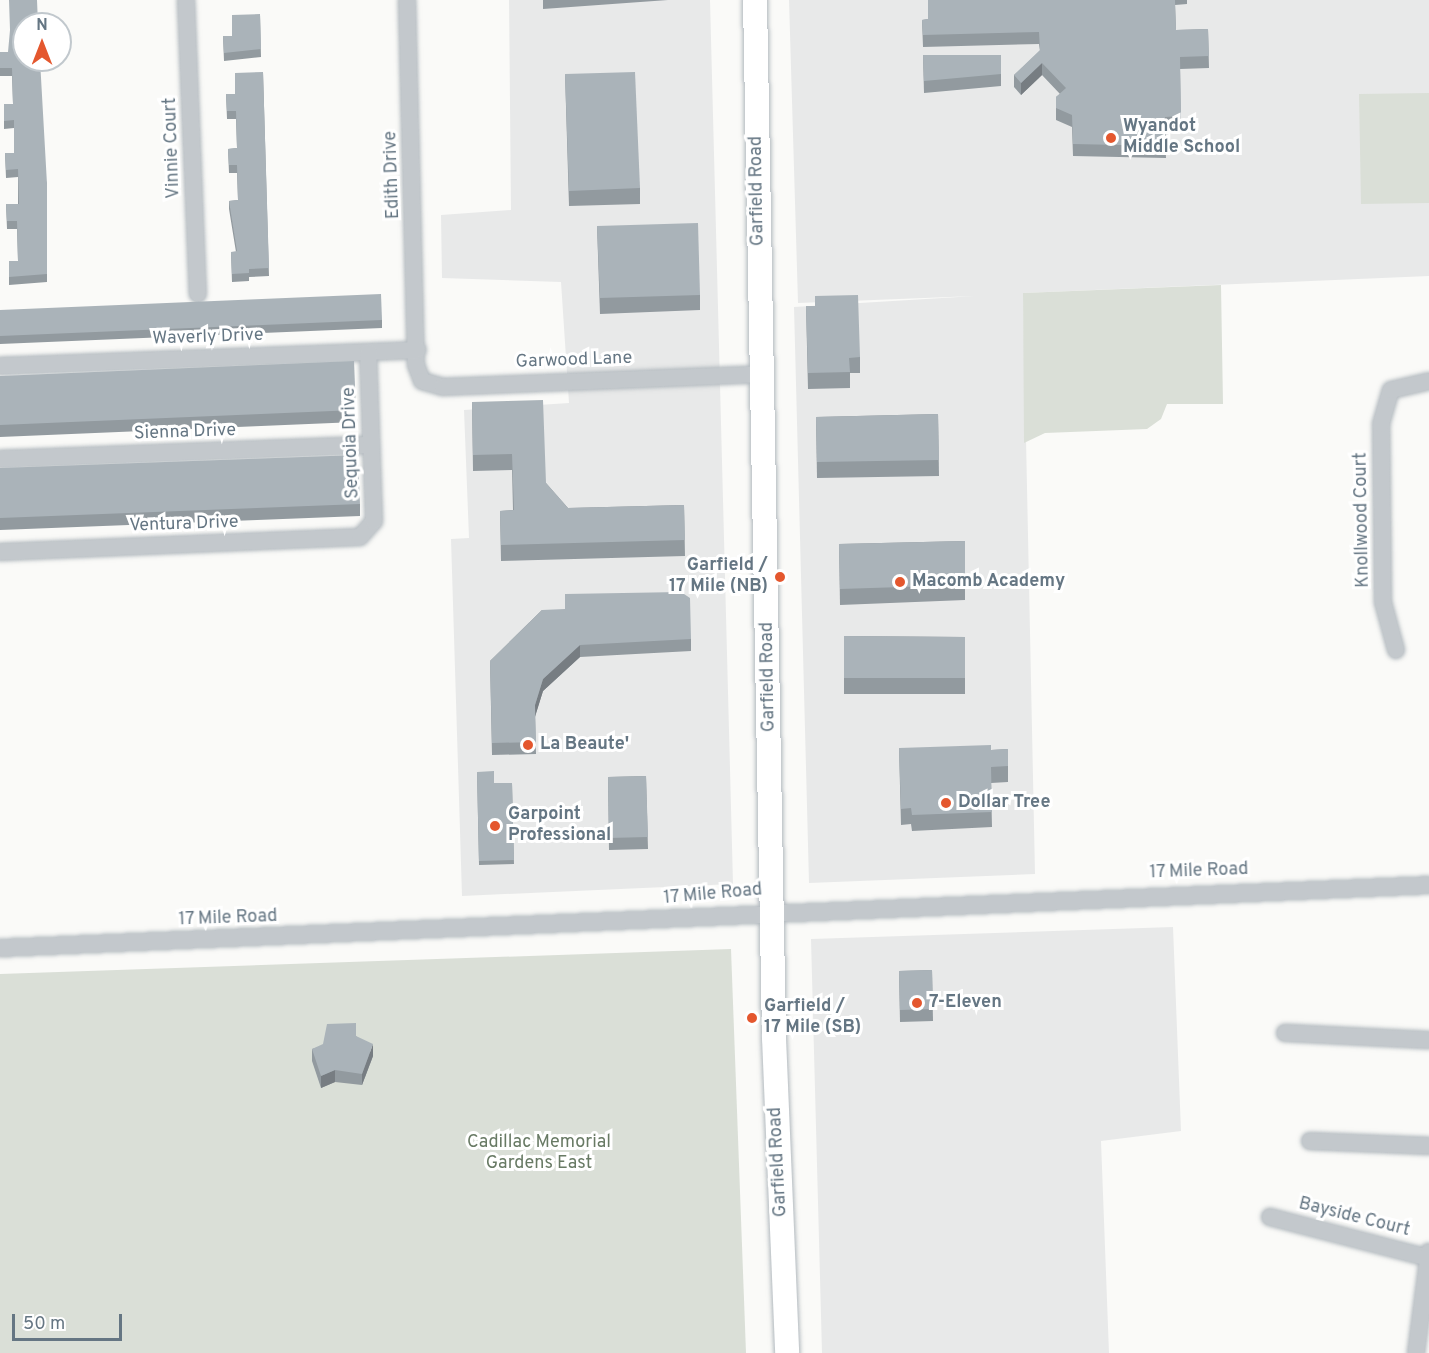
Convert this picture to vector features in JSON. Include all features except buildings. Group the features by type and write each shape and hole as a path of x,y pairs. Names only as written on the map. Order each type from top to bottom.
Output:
{"main road":[{"name":"Garfield Road","path":"755,0 773,910 787,1353"}],"street":[{"name":"Vinnie Court","path":"186,0 198,294"},
{"name":"Edith Drive","path":"407,0 418,350"},
{"name":"Waverly Drive","path":"0,366 418,350"},
{"name":"Garwood Lane","path":"418,350 418,373 430,386 762,374"},
{"name":"Sequoia Drive","path":"368,351 374,521 369,532"},
{"name":"Knollwood Court","path":"1396,650 1383,602 1381,424 1391,390 1429,381"},
{"name":"Sienna Drive","path":"0,459 371,445"},
{"name":"Ventura Drive","path":"0,552 352,538 369,532"},
{"name":"17 Mile Road","path":"0,948 773,910 1429,885"},
{"path":"1285,1032 1429,1040"},
{"path":"1310,1141 1429,1146"},
{"name":"Bayside Court","path":"1270,1217 1429,1256"},
{"path":"1416,1353 1429,1256"}],"shaded area":[{"path":"509,0 710,0 733,884 462,896 451,539 469,538 464,410 569,403 561,282 442,278 441,215 511,210"},
{"path":"789,0 1429,0 1429,276 1023,293 1035,874 809,883 794,307 975,296 798,303"},
{"path":"1173,927 1181,1131 1101,1141 1109,1353 822,1353 811,939"}],"green space":[{"path":"1429,93 1429,203 1361,204 1359,94"},
{"path":"1221,285 1223,404 1167,404 1161,419 1147,429 1045,433 1024,443 1023,293"},
{"name":"Cadillac Memorial Gardens East","path":"731,949 746,1353 0,1353 0,974"}],"place":[{"name":"Wyandot Middle School","path":"1111,138"},
{"name":"Garfield / 17 Mile (NB)","path":"780,577"},
{"name":"Macomb Academy","path":"900,582"},
{"name":"La Beaute'","path":"528,745"},
{"name":"Dollar Tree","path":"946,803"},
{"name":"Garpoint Professional","path":"495,826"},
{"name":"7-Eleven","path":"917,1003"},
{"name":"Garfield / 17 Mile (SB)","path":"752,1018"}]}
